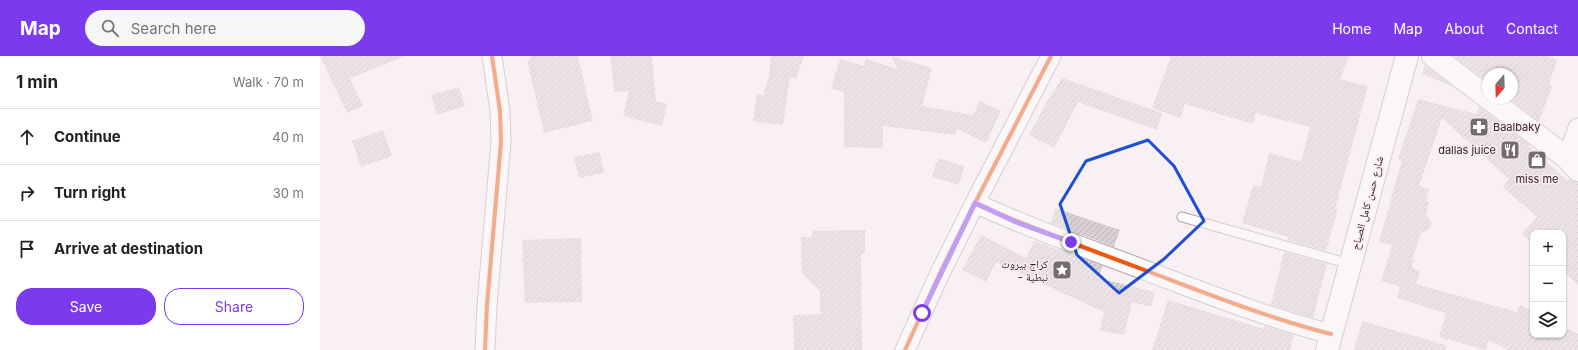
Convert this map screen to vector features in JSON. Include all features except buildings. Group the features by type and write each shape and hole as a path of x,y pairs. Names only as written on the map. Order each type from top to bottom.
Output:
{"main road":[{"name":"شارع حسن كامل الصباح","path":"1329,342 1407,56"},
{"path":"1433,56 1572,164"}],"street":[{"path":"485,350 487,305 501,142 500,111 492,56"},
{"path":"905,350 975,203 1051,56"},
{"path":"1572,164 1578,128"},
{"path":"975,203 1016,222 1237,306 1294,324 1329,342"}],"lane":[{"path":"1182,217 1350,264"}],"highlighted area":[{"path":"1148,140 1174,166 1204,221 1164,259 1119,293 1077,255 1060,204 1086,161"}],"cycle path":[{"path":"485,350 487,305 501,142 500,111 492,56"},
{"path":"905,350 941,271 1051,56"},
{"path":"975,203 1039,230 1215,297 1284,321 1331,334"}],"place":[{"name":"Baalbaky","path":"1479,127"},
{"name":"dallas juice","path":"1510,150"},
{"name":"miss me","path":"1537,160"},
{"name":"كراج بيروت - نبطية","path":"1062,270"}],"route":[{"path":"922,313 975,203 1016,222 1071,242"}]}
